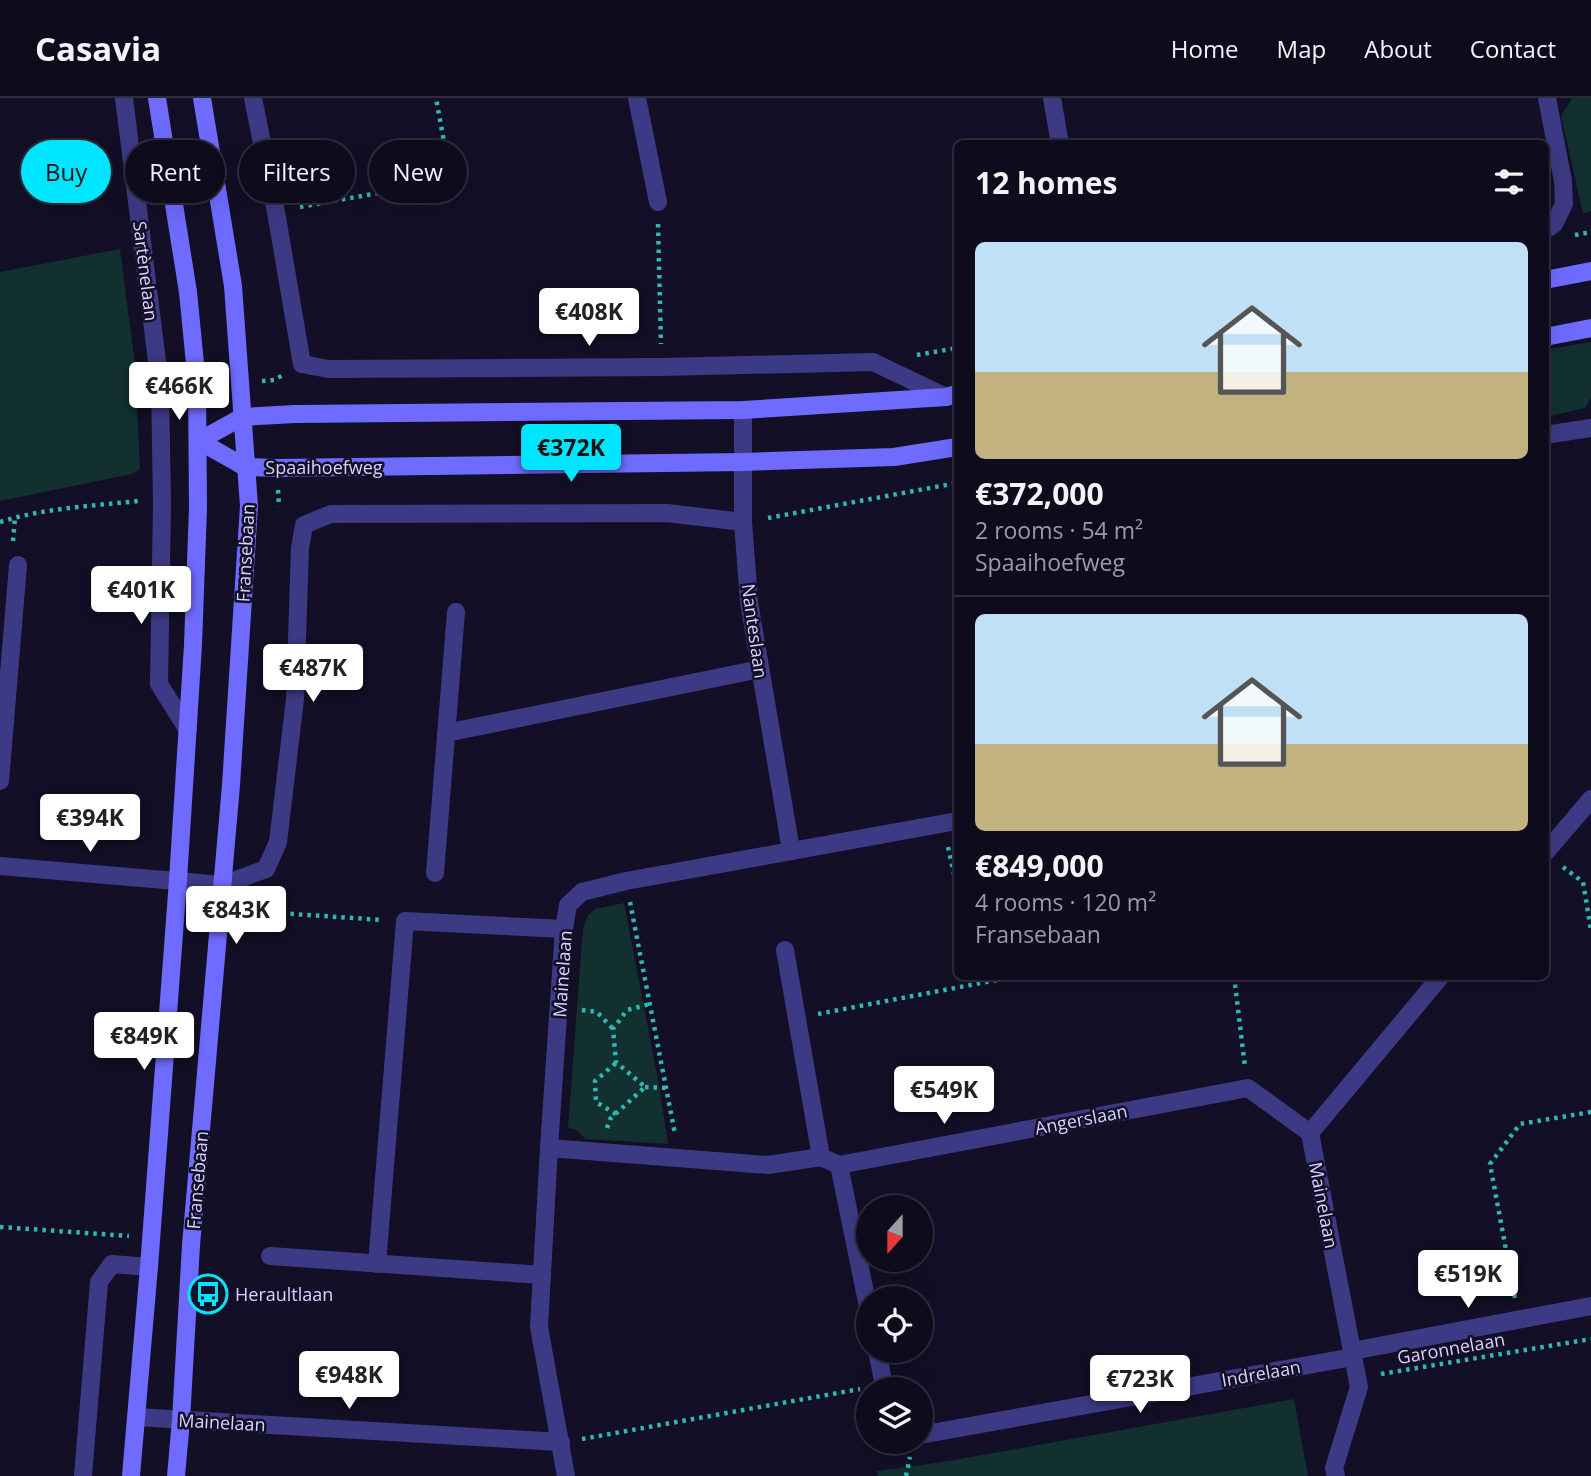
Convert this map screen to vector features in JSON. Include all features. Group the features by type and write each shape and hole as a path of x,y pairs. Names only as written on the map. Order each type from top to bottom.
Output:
{"street":[{"name":"Sartènelaan","path":"124,98 160,385 162,504 159,684 188,730"},
{"path":"131,1476 178,880 198,508 197,384 188,292 157,98"},
{"name":"Fransebaan","path":"176,1476 191,1245 231,785 249,506 233,286 202,98"},
{"path":"253,98 302,364 342,369 662,367 873,362 951,395"},
{"path":"637,98 658,202"},
{"path":"1052,98 1059,140"},
{"path":"1547,98 1563,181 1564,204 1550,227"},
{"path":"1549,279 1591,271"},
{"path":"1549,336 1591,328"},
{"path":"198,441 242,417 295,414 743,410 951,395"},
{"name":"Nanteslaan","path":"743,410 743,522 749,601 791,850"},
{"path":"1549,434 1591,428"},
{"name":"Spaaihoefweg","path":"198,441 245,467 297,468 743,462 894,457 954,447"},
{"path":"0,866 223,885 266,869 278,842 295,699 300,548 304,524 331,514 667,513 743,522"},
{"path":"0,780 18,565"},
{"path":"435,873 456,612"},
{"path":"446,733 760,669"},
{"path":"1550,857 1591,799"},
{"name":"Mainelaan","path":"566,1476 539,1327 564,929 568,905 582,892 626,881 950,822"},
{"path":"377,1264 405,921 564,929"},
{"path":"785,950 821,1157"},
{"path":"1248,1088 1310,1133 1438,980"},
{"name":"Angerslaan","path":"839,1165 1248,1088"},
{"name":"Mainelaan","path":"1310,1133 1359,1387 1334,1468 1336,1476"},
{"path":"549,1149 768,1166 821,1157 839,1165 864,1286"},
{"path":"270,1256 542,1275"},
{"path":"83,1476 99,1282 112,1264 149,1267"},
{"name":"Indrelaan","path":"933,1433 1353,1354 1591,1306"},
{"name":"Mainelaan","path":"136,1417 561,1442"}],"path":[{"path":"276,212 452,180 436,98"},
{"path":"743,522 954,483"},
{"path":"0,522 74,507 141,501 162,504"},
{"path":"950,822 954,860"},
{"path":"1550,857 1583,882 1591,930"},
{"path":"626,881 680,1159"},
{"path":"248,912 405,921"},
{"path":"978,980 978,984"},
{"path":"797,1018 998,980"},
{"path":"1234,980 1248,1088"},
{"path":"613,1029 627,1010 650,1004"},
{"path":"559,1007 597,1013 613,1029 616,1062 645,1087 667,1088"},
{"path":"616,1062 595,1081 596,1102 616,1114"},
{"path":"600,1153 610,1119 645,1087"},
{"path":"1519,1320 1490,1164 1520,1125 1591,1112"},
{"path":"0,1227 151,1238"},
{"name":"Garonnelaan","path":"1357,1378 1591,1339"},
{"path":"561,1442 856,1392"}],"green space":[{"path":"1572,98 1591,98 1591,211 1583,214 1561,116"},
{"path":"120,249 135,365 140,469 132,474 0,501 0,272"},
{"path":"1591,342 1591,398 1585,408 1549,416 1549,349"},
{"path":"624,903 668,1144 586,1139 575,1129 568,1128 583,928 588,915 595,909"},
{"path":"1294,1399 1308,1476 878,1476 877,1471 949,1461"}],"place":[{"name":"Heraultlaan","path":"208,1294"}]}
